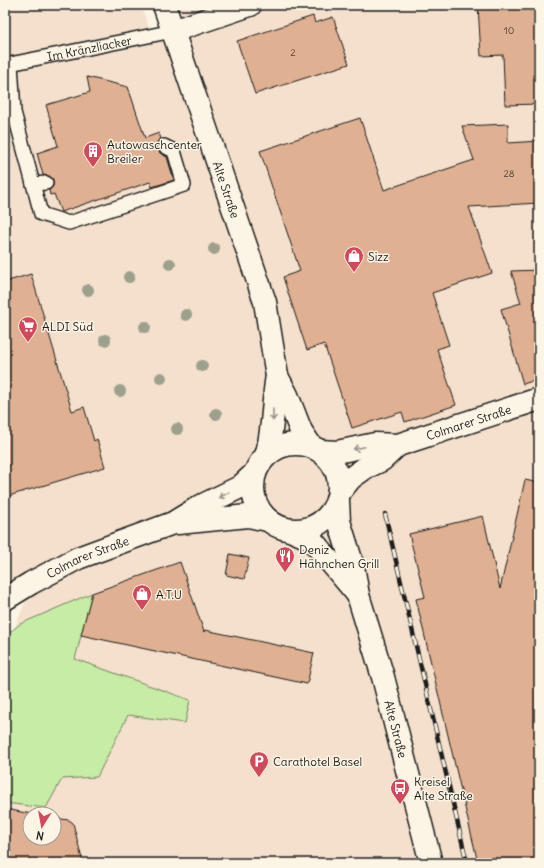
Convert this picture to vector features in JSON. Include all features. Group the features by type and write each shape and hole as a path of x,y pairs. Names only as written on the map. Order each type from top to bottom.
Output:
{"street":[{"name":"Alte Straße","path":"164,5 265,302 277,376 273,399 272,437 260,464"},
{"path":"173,31 250,5"},
{"name":"Alte Straße","path":"277,376 288,395 301,431 316,449"},
{"name":"Colmarer Straße","path":"316,449 337,452 375,444 398,445 539,399"},
{"path":"299,444 316,449 329,459 336,469 339,480 338,497 332,512 324,521 314,527 302,530 290,530 278,527 268,520 259,510 254,498 253,485 260,464 276,449 287,445 299,444"},
{"name":"Colmarer Straße","path":"338,497 351,478 365,468 382,460 398,445"},
{"name":"Colmarer Straße","path":"5,599 78,558 173,523 199,507 240,487 260,464"},
{"name":"Alte Straße","path":"338,497 339,522 353,566 358,595 383,677 431,863"},
{"name":"Colmarer Straße","path":"173,523 248,516 268,520"},
{"name":"Alte Straße","path":"290,530 311,539 358,595"}],"lane":[{"name":"Im Kränzliacker","path":"8,64 173,31"},
{"path":"8,64 14,112 41,214 69,223 184,185 174,151 164,146"},
{"path":"33,184 46,183"}],"shaded area":[{"path":"5,5 141,5 154,43 185,37 173,5 539,5 539,863 5,863 5,652 40,565 5,587"}],"green space":[{"path":"92,593 75,659 190,700 185,723 128,715 97,777 62,779 47,806 30,806 5,803 5,636 20,624"}],"building":[{"path":"478,5 539,5 539,104 505,105 503,55 481,56"},
{"path":"313,16 315,23 333,17 349,64 255,94 237,41"},
{"path":"87,77 128,87 145,138 159,133 161,139 157,142 156,147 160,153 167,157 174,180 152,187 150,182 61,212 54,194 50,195 49,190 53,186 53,179 49,176 43,175 37,153 58,146 46,105 90,92"},
{"name":"Sizz","path":"360,118 384,190 474,160 462,126 508,124 508,143 539,141 539,203 469,207 492,273 432,293 449,345 437,349 456,405 405,422 402,412 352,428 324,344 307,350 293,308 283,277 300,271 260,151"},
{"path":"539,270 539,379 523,384 501,309 521,303 511,271"},
{"name":"ALDI Süd","path":"31,274 72,411 84,407 94,441 97,439 105,467 5,497 5,282"},
{"path":"525,480 539,483 539,863 478,863 416,599 425,597 409,534 483,516 500,589"},
{"path":"230,554 249,558 244,579 226,575"},
{"name":"A.T.U","path":"180,562 204,632 205,630 314,653 307,684 81,635 92,593"},
{"path":"5,809 22,812 22,846 62,846 62,819 69,820 73,823 83,863 5,863"}],"railway":[{"path":"385,514 467,863"}],"place":[{"name":"Autowaschcenter Breiler","path":"93,168"},
{"name":"Sizz","path":"354,273"},
{"name":"ALDI Süd","path":"28,343"},
{"name":"Deniz Hähnchen Grill","path":"285,573"},
{"name":"A.T.U","path":"142,611"},
{"name":"Carathotel Basel","path":"259,778"},
{"name":"Kreisel Alte Straße","path":"400,805"}]}
